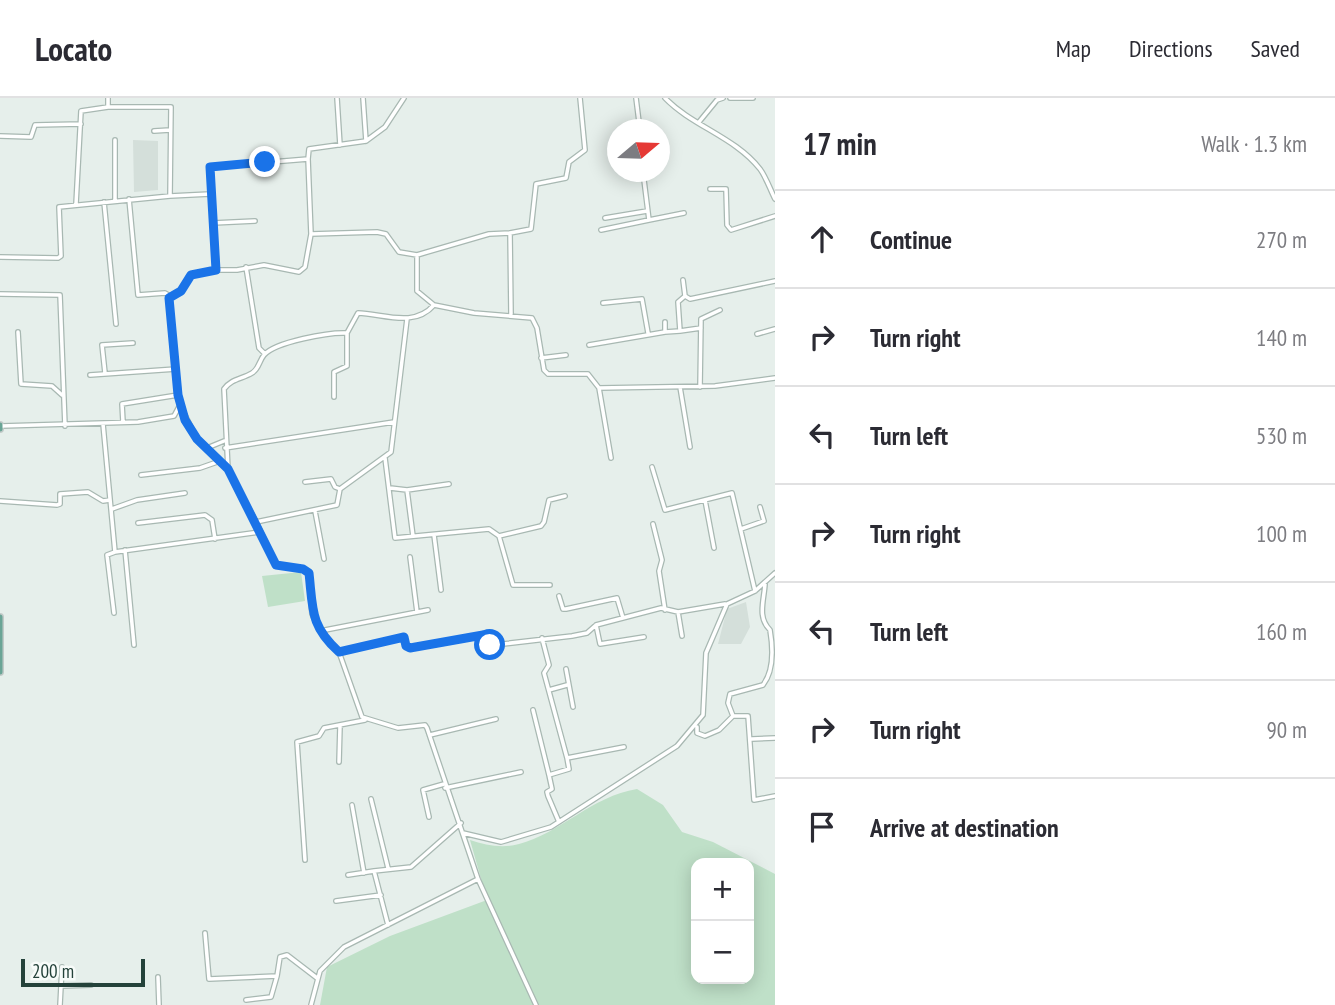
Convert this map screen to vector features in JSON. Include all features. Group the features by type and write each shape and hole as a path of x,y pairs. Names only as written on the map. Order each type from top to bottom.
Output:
{"main road":[{"path":"0,617 0,672"}],"street":[{"path":"108,98 108,107"},
{"path":"337,98 340,145"},
{"path":"363,98 366,141"},
{"path":"170,296 181,291 191,275 216,270 264,265 277,266 288,272 302,270 311,234 309,149 366,141 385,127 404,98"},
{"path":"311,234 377,232 386,234 399,251 418,255 489,234 531,229 536,184 566,178 569,162 585,150 580,98"},
{"path":"636,98 639,119"},
{"path":"665,98 760,169 775,199"},
{"path":"699,122 717,100 723,98"},
{"path":"730,98 753,98"},
{"path":"76,204 82,110 108,107 171,107 170,196"},
{"path":"0,136 32,136 35,125 81,124"},
{"path":"154,131 170,131"},
{"path":"115,140 115,201"},
{"path":"216,270 210,167 308,159"},
{"path":"644,182 649,220"},
{"path":"710,189 726,189 727,225 731,230 775,216"},
{"path":"0,257 61,256 59,207 210,194"},
{"path":"129,199 138,295 165,293 170,296"},
{"path":"104,202 116,324"},
{"path":"605,218 647,211"},
{"path":"601,230 684,213"},
{"path":"213,223 255,221"},
{"path":"510,233 511,314"},
{"path":"418,255 417,290 434,305 474,313 511,314 532,318 537,328 544,370 548,374 588,374 599,388 611,458"},
{"path":"246,267 259,348 265,354"},
{"path":"683,280 685,296"},
{"path":"685,296 690,299 775,281"},
{"path":"0,294 60,295 65,426"},
{"path":"170,296 178,395 185,420 207,449 228,469"},
{"path":"680,331 678,299 685,296"},
{"path":"603,303 642,299 648,333"},
{"path":"334,397 334,372 347,366 347,333 358,313 407,320 434,305"},
{"path":"700,387 703,317 720,310"},
{"path":"256,522 337,505 340,489 391,453 407,320"},
{"path":"665,322 665,332"},
{"path":"589,345 635,339 648,333 701,328"},
{"path":"757,334 775,329"},
{"path":"18,332 21,384 52,386 62,395"},
{"path":"347,333 320,334 265,354 253,372 228,383 224,389 225,448 228,469 276,565 303,569 309,573 312,614 320,631 339,652 365,720"},
{"path":"105,373 102,345 133,343"},
{"path":"541,358 566,355"},
{"path":"90,375 176,369"},
{"path":"599,388 700,387 775,379"},
{"path":"680,387 690,447"},
{"path":"123,423 122,404 178,395"},
{"path":"174,416 180,405"},
{"path":"0,427 123,423 174,416 185,420"},
{"path":"225,448 394,422"},
{"path":"103,424 115,552"},
{"path":"207,449 225,441"},
{"path":"385,458 396,538 489,529 499,536 513,585 550,585"},
{"path":"141,475 200,468 219,461"},
{"path":"652,467 663,509 732,493 755,592"},
{"path":"305,482 331,479 335,487 340,489"},
{"path":"390,488 407,490 449,484"},
{"path":"407,490 414,536"},
{"path":"0,501 57,505 60,504 61,494 88,492 103,501 110,500"},
{"path":"111,509 137,500 185,493"},
{"path":"499,536 541,526 548,512 548,501 565,496"},
{"path":"705,500 714,548"},
{"path":"741,529 764,520 760,508"},
{"path":"315,511 324,559"},
{"path":"138,523 205,515 212,520 215,539"},
{"path":"653,524 662,560 659,571 666,610"},
{"path":"114,612 107,555 125,550 260,532"},
{"path":"434,535 441,590"},
{"path":"125,550 134,645"},
{"path":"410,557 417,612"},
{"path":"339,652 404,637 406,646 410,648 480,636 486,636 494,645 579,635 596,625 661,608 678,612 727,604 755,592 775,573"},
{"path":"733,716 728,703 730,694 763,685 769,673 770,630 763,624 761,616 765,584"},
{"path":"559,596 563,609 617,598 622,618"},
{"path":"463,834 501,842 559,822 677,746 703,715 706,653 727,604"},
{"path":"320,631 428,610"},
{"path":"678,612 682,636"},
{"path":"596,625 600,644 645,637"},
{"path":"542,638 549,665 544,671 569,769 549,775"},
{"path":"566,669 573,707"},
{"path":"549,690 567,685"},
{"path":"533,710 552,789 547,792 559,822"},
{"path":"697,725 697,733 705,736 719,730 733,716 748,716 752,739 754,800 775,796"},
{"path":"430,736 496,719"},
{"path":"305,860 298,742 319,736 324,728 365,720 398,728 425,725 445,786 461,823 478,879 524,973 536,1005"},
{"path":"339,762 340,726"},
{"path":"752,739 775,738"},
{"path":"567,758 624,747"},
{"path":"429,817 423,790 521,772"},
{"path":"371,799 388,869"},
{"path":"352,805 364,873"},
{"path":"348,875 411,867 461,823"},
{"path":"374,871 388,925"},
{"path":"311,1005 317,978 344,947 478,879"},
{"path":"336,901 381,895"},
{"path":"205,933 209,979 277,976"},
{"path":"246,1000 271,997 280,957 287,955 317,978"},
{"path":"60,1005 62,967"},
{"path":"158,977 159,1005"},
{"path":"62,986 91,985"}],"shaded area":[{"path":"133,140 158,141 158,190 134,192"},
{"path":"746,602 750,627 741,644 718,644 727,609"}],"green space":[{"path":"301,572 305,601 268,607 262,576"},
{"path":"637,789 663,805 682,832 713,842 744,858 691,858 691,984 754,984 754,863 775,874 775,1005 320,1005 327,967 390,936 487,900 470,840 500,846 519,844 548,832 605,799"}],"route":[{"path":"265,162 218,164 210,167 216,270 197,271 191,275 181,291 169,298 178,395 185,420 197,439 228,469 276,565 280,568 303,569 309,573 312,614 320,631 339,652 404,637 406,646 410,648 483,635 490,645"}]}
